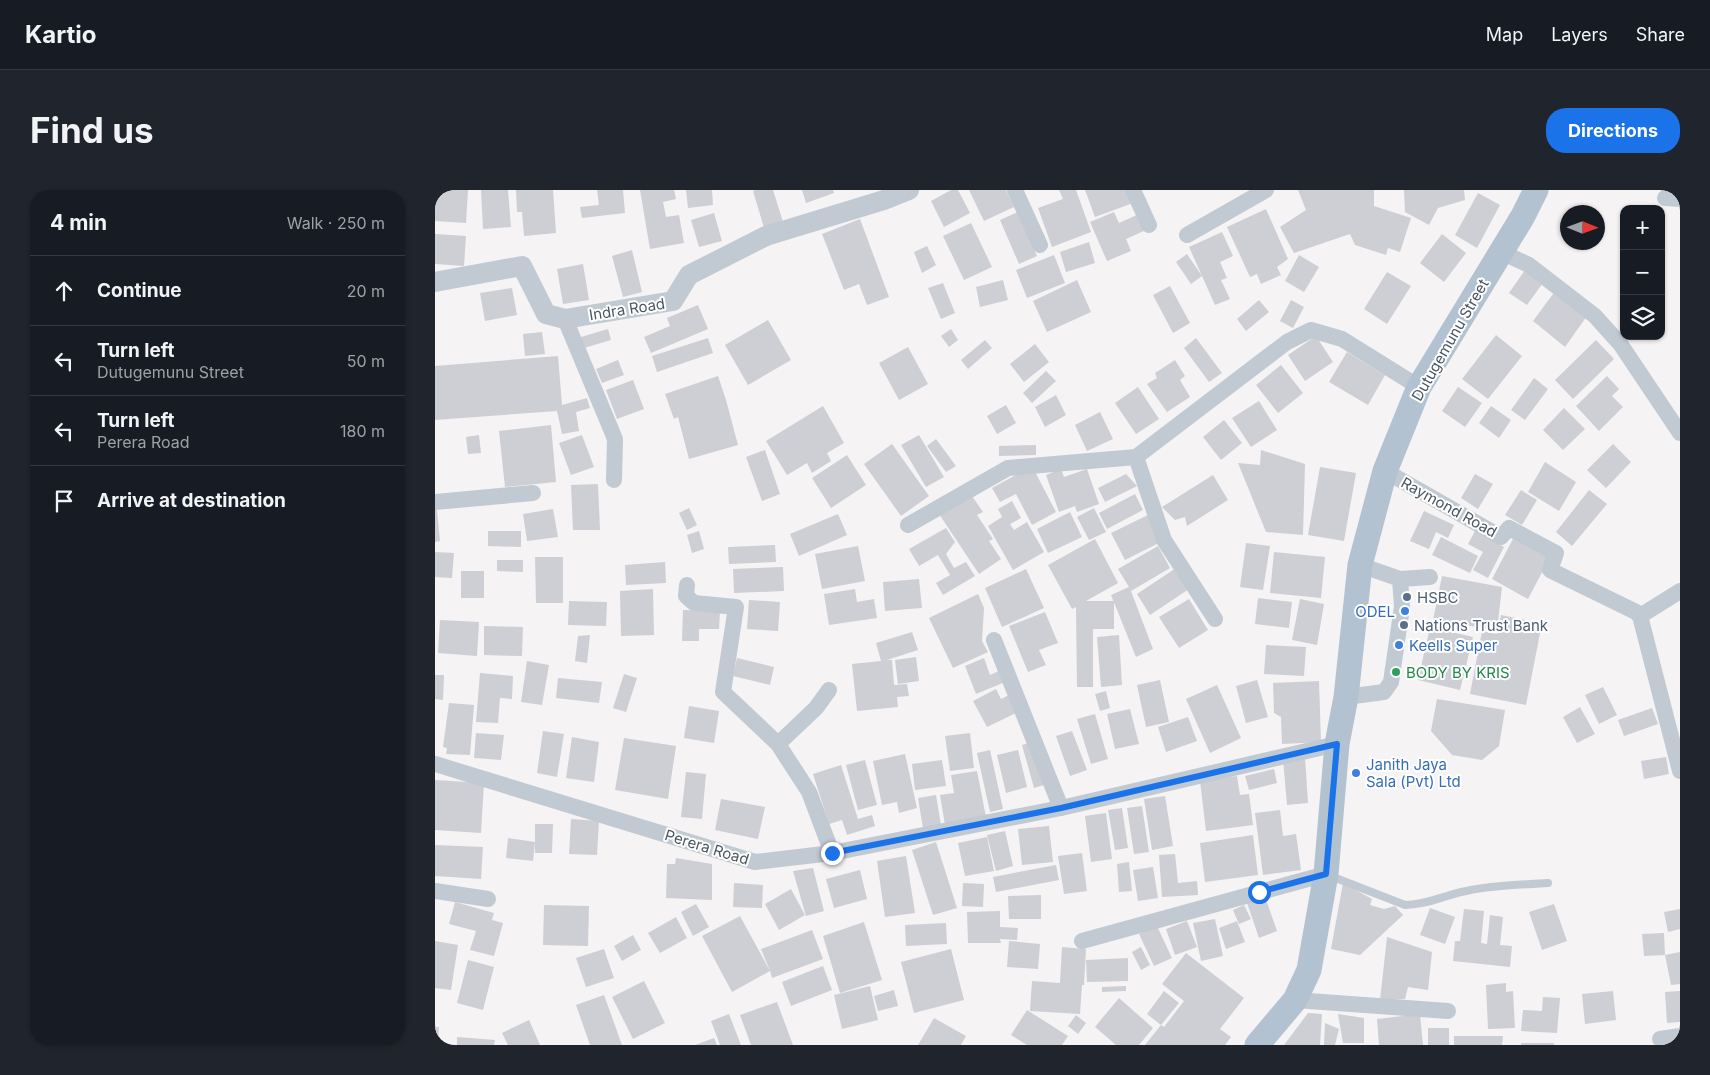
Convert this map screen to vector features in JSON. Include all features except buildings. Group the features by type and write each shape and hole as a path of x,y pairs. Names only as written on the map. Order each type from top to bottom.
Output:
{"main road":[{"name":"Dutugemunu Street","path":"1257,1045 1295,1000 1309,970 1326,874 1337,744 1346,697 1360,565 1385,471 1419,387 1523,216 1536,190"}],"street":[{"name":"Indra Road","path":"565,319 673,302 689,275 767,236 884,200 909,190"},
{"path":"1015,190 1040,245"},
{"path":"1133,190 1149,225"},
{"path":"1187,235 1266,190"},
{"path":"1501,252 1529,265 1595,316 1621,345 1680,433"},
{"path":"435,282 522,266 546,314 565,319 615,439 614,480"},
{"path":"908,525 1008,468 1136,457 1287,342 1311,330 1342,339 1419,387"},
{"path":"1136,457 1164,540 1215,619"},
{"name":"Raymond Road","path":"1385,471 1501,537 1509,528 1555,553 1550,570 1636,612 1640,616"},
{"path":"435,502 533,493"},
{"path":"1360,565 1400,579 1430,577"},
{"path":"1346,697 1384,692 1391,682 1402,607 1400,579"},
{"path":"687,585 686,596 694,602 736,607 723,692 778,744 809,792 832,853"},
{"path":"1680,590 1640,616 1680,771"},
{"path":"994,640 1061,808"},
{"path":"778,744 816,708 829,690"},
{"name":"Perera Road","path":"435,764 755,862 832,853 1061,808 1337,744"},
{"path":"1081,941 1326,874"},
{"path":"435,891 488,899"},
{"path":"1295,1000 1449,1011"},
{"path":"1660,1039 1680,1036"}],"lane":[{"path":"1326,874 1405,905 1433,902 1464,891 1548,883"}],"place":[{"name":"HSBC","path":"1407,597"},
{"name":"ODEL","path":"1405,611"},
{"name":"Nations Trust Bank","path":"1404,625"},
{"name":"Keells Super","path":"1399,645"},
{"name":"BODY BY KRIS","path":"1396,672"},
{"name":"Janith Jaya Sala (Pvt) Ltd","path":"1356,773"}],"route":[{"path":"832,853 1061,808 1337,744 1326,874 1259,892"}]}
